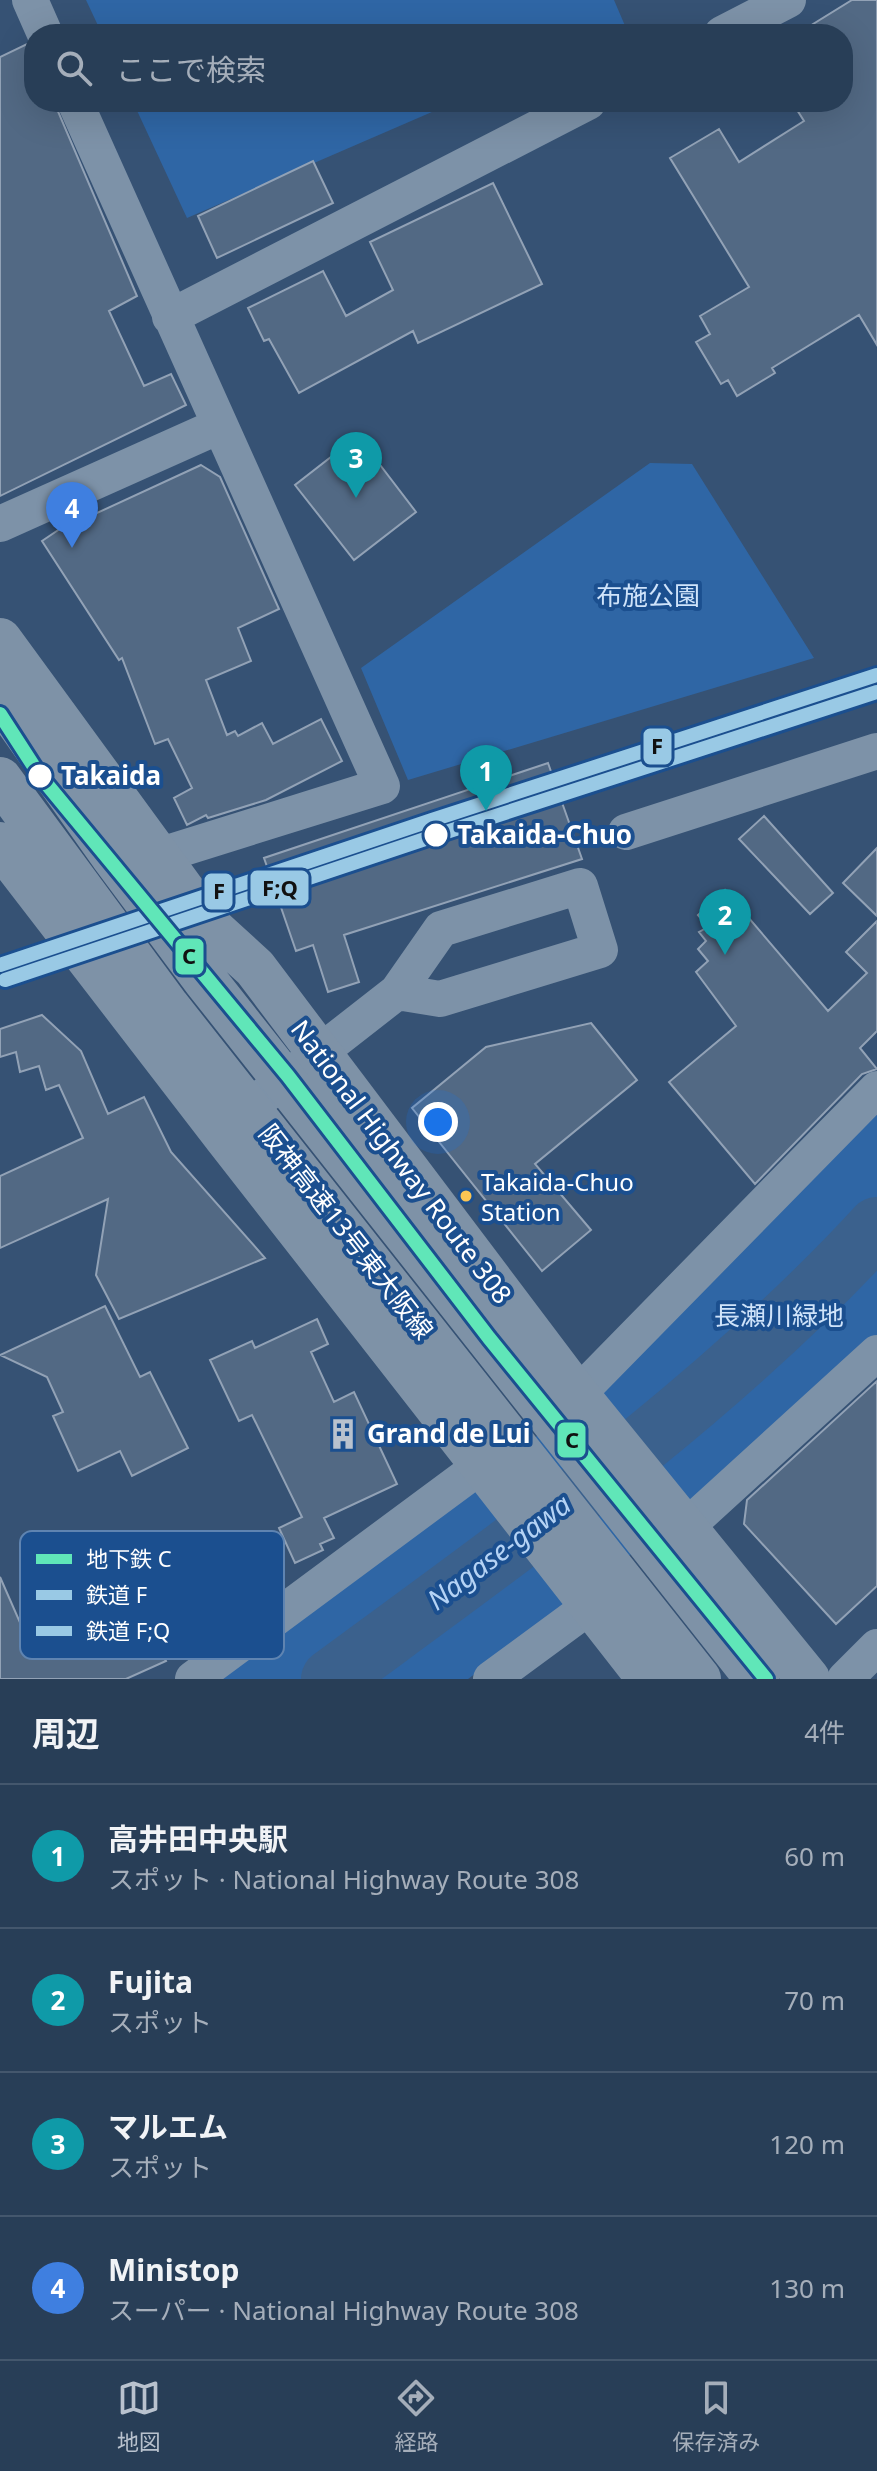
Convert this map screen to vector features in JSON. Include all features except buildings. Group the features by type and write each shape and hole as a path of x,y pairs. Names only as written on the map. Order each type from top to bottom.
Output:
{"highway":[{"name":"National Highway Route 308","path":"0,640 209,926 255,968 577,1395 808,1679"},
{"name":"阪神高速13号東大阪線","path":"0,697 205,980 757,1679"},
{"name":"阪神高速13号東大阪線","path":"0,779 168,1007 699,1679"},
{"path":"0,844 649,1679"}],"street":[{"path":"30,0 41,24"},
{"path":"741,24 788,0"},
{"path":"79,112 382,786 158,856"},
{"path":"170,317 569,112"},
{"path":"0,524 219,426"},
{"path":"626,832 877,751"},
{"path":"225,1136 265,1095 397,992 441,929 580,886 600,950 440,999 397,992"},
{"path":"577,1395 877,1089"},
{"path":"685,1528 877,1353"},
{"path":"284,1612 482,1465"},
{"path":"491,1679 593,1604"},
{"path":"845,1679 877,1647"},
{"path":"193,1679 220,1659"}],"green space":[{"path":"86,0 614,0 624,24 97,24"},
{"path":"138,112 432,112 187,218"},
{"name":"布施公園","path":"650,463 692,464 814,658 408,780 361,668"},
{"name":"長瀬川緑地","path":"877,1107 877,1335 676,1517 584,1593 468,1679 209,1679 236,1659 284,1659 284,1623 595,1393"}],"waterway":[{"name":"Nagase-gawa","path":"331,1679 545,1520 684,1410 815,1291 877,1227"}],"metro line":[{"name":"C","path":"0,714 40,776 288,1076 489,1338 766,1679"}],"rail line":[{"name":"F","path":"0,965 877,675"},
{"name":"F;Q","path":"5,980 877,692"}],"place":[{"name":"マルエム","path":"356,498"},
{"name":"Ministop","path":"72,548"},
{"name":"Takaida","path":"40,776"},
{"name":"高井田中央駅","path":"486,811"},
{"name":"Takaida-Chuo","path":"436,835"},
{"name":"Fujita","path":"725,955"},
{"name":"Takaida-Chuo Station","path":"466,1196"},
{"name":"Grand de Lui","path":"343,1434"}]}
